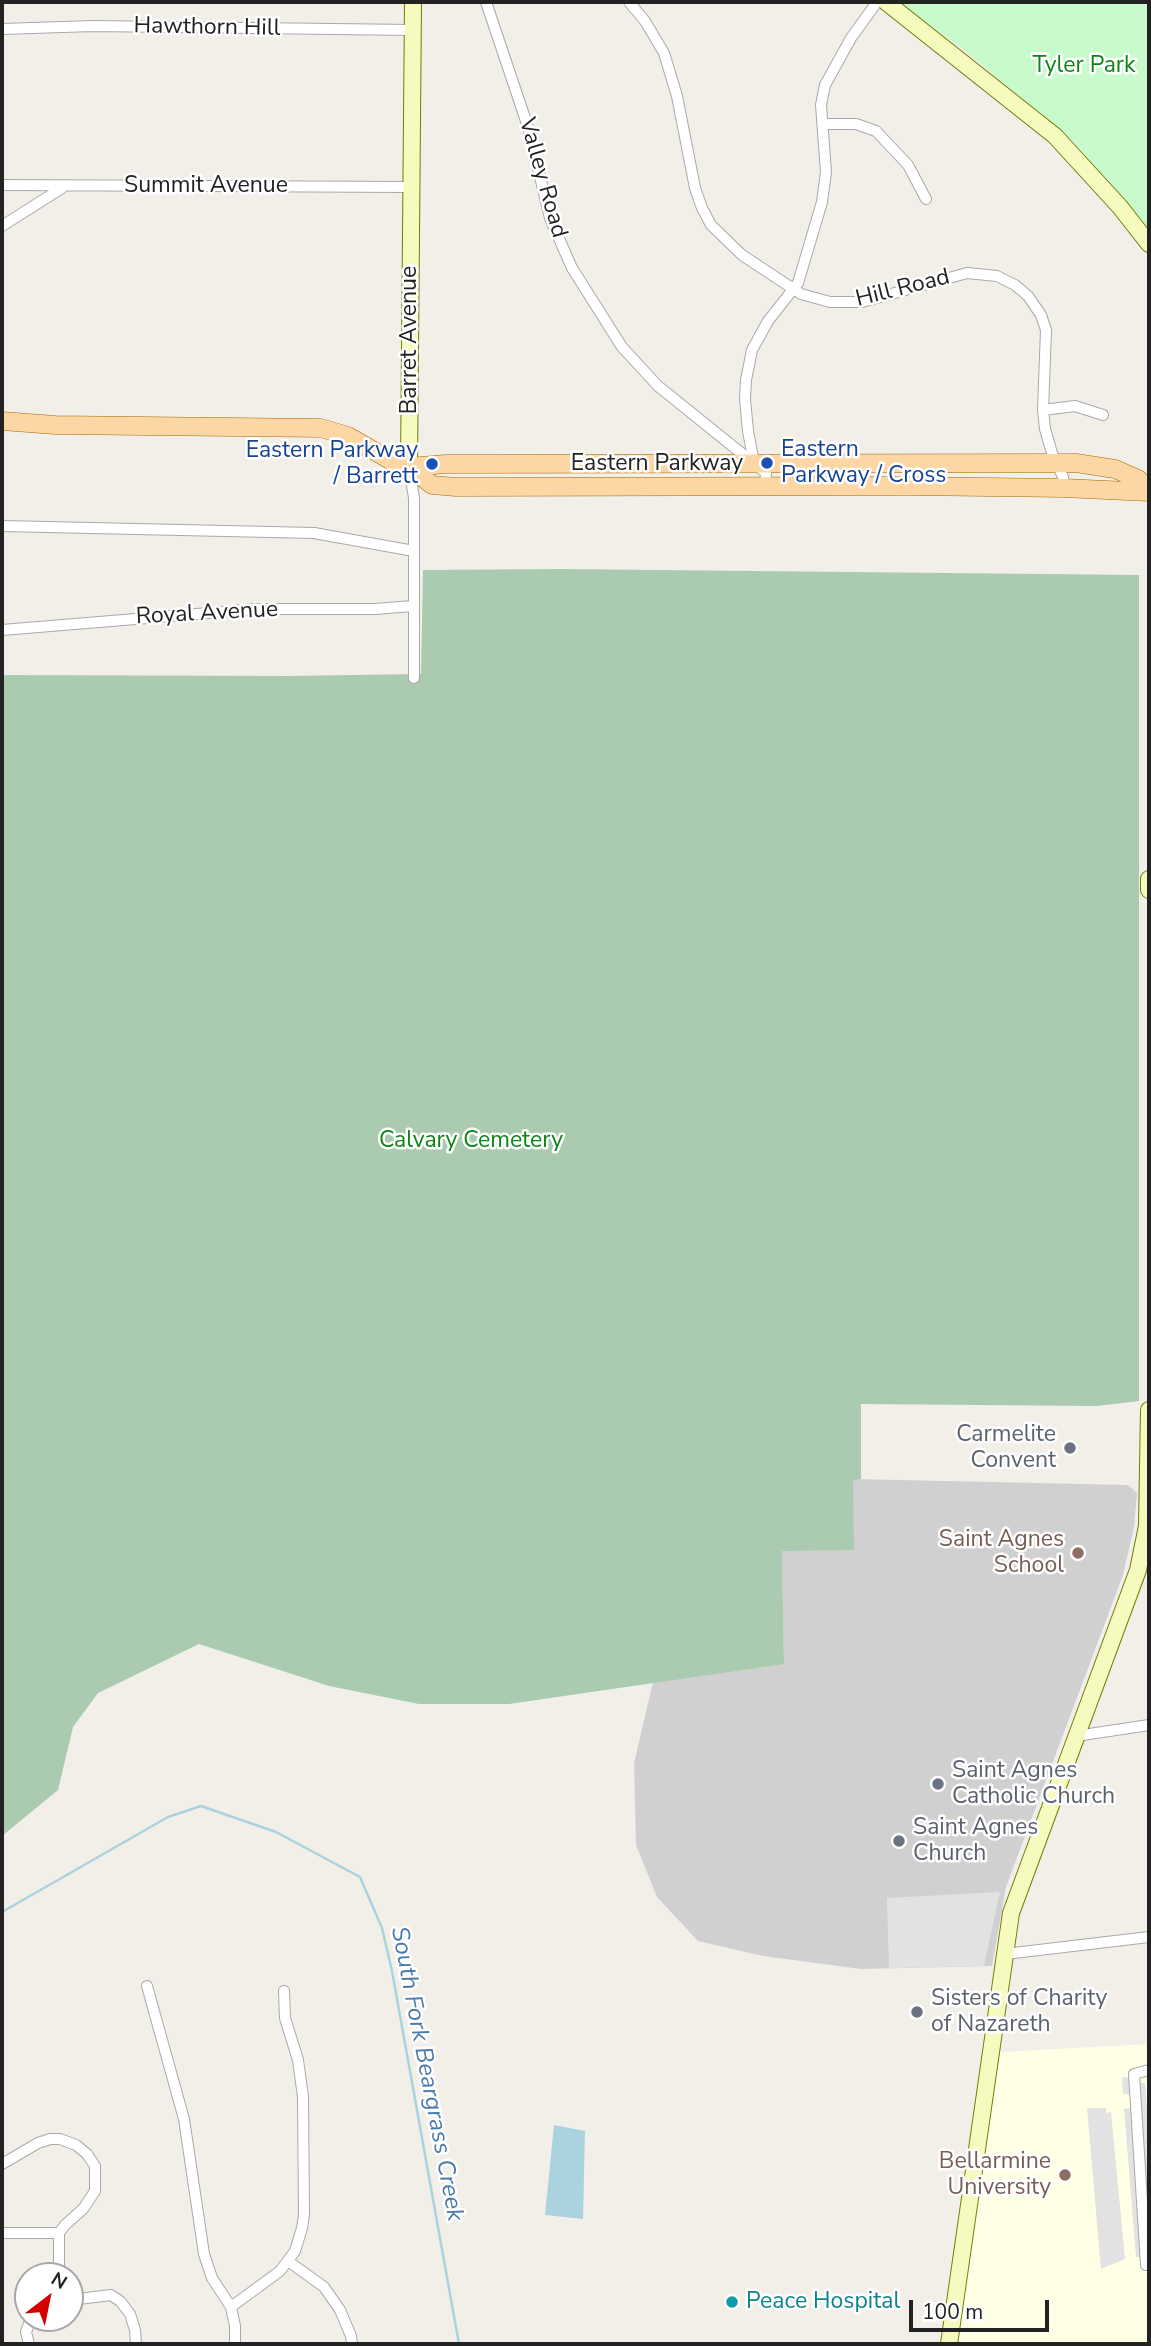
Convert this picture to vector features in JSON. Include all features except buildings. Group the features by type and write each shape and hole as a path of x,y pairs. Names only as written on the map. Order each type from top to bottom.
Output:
{"main road":[{"name":"Barret Avenue","path":"409,467 412,2"},
{"path":"885,2 1055,136 1120,207 1149,244"},
{"name":"Eastern Parkway","path":"2,421 55,425 335,430 390,460 409,467 432,485 456,487 1064,488 1149,491"},
{"name":"Eastern Parkway","path":"409,467 446,464 1076,463 1115,469 1138,479 1149,491"},
{"path":"1149,879 1149,890"},
{"path":"949,2344 1005,1954 1017,1893 1076,1736 1144,1569 1149,1410"}],"street":[{"name":"Valley Road","path":"486,2 528,127 550,218 572,268 591,302 622,347 658,386 766,473 765,488"},
{"name":"Hill Road","path":"629,2 645,21 664,53 677,96 695,188 711,225 742,255 793,290 817,300 862,302 967,273 990,274 1007,280 1028,296 1041,315 1046,330 1043,410 1048,441 1063,477 1064,488"},
{"path":"754,463 748,431 746,380 752,351 768,321 798,283 824,195 826,172 821,105 825,85 851,38 885,2"},
{"name":"Hawthorn Hill","path":"2,29 93,26 412,30"},
{"path":"824,124 856,124 876,131 908,165 926,199"},
{"name":"Summit Avenue","path":"2,185 410,187"},
{"path":"2,226 64,187"},
{"path":"1043,410 1075,406 1103,415"},
{"name":"Barret Avenue","path":"409,467 414,498 414,678"},
{"path":"2,526 314,533 414,551"},
{"name":"Royal Avenue","path":"2,630 244,610 375,609 413,606"},
{"path":"1076,1736 1149,1725"},
{"path":"1005,1954 1149,1937"},
{"path":"147,1986 184,2119 204,2254 212,2278 231,2306 235,2344"},
{"path":"231,2306 267,2282 288,2261 299,2239 304,2215 301,2075 285,2018 284,1991"},
{"path":"1146,2265 1133,2074 1149,2070"},
{"path":"2,2164 50,2139 60,2139 76,2145 87,2154 95,2166 95,2191 83,2209 59,2233 60,2262"},
{"path":"2,2233 59,2233"},
{"path":"288,2261 324,2287 340,2310 352,2344"},
{"path":"84,2298 111,2295 121,2302 130,2314 136,2344"}],"shaded area":[{"path":"853,1479 1128,1485 1137,1493 1134,1527 1123,1575 1006,1887 992,1966 861,1969 763,1956 698,1941 657,1897 636,1845 634,1763 653,1682 784,1663 782,1551"},
{"path":"1000,1892 984,1966 889,1968 887,1898"},
{"name":"Bellarmine University","path":"1149,2044 1149,2344 957,2344 1000,2052"},
{"path":"1122,2077 1139,2079 1139,2083 1145,2083 1149,2133 1149,2257 1136,2257 1124,2109 1132,2108 1131,2096 1123,2093"},
{"path":"1087,2108 1106,2108 1106,2113 1111,2112 1125,2259 1101,2269"}],"green space":[{"name":"Tyler Park","path":"899,2 1149,2 1149,235 1074,142 964,50"},
{"name":"Calvary Cemetery","path":"423,570 1139,575 1139,1401 1097,1406 861,1404 861,1479 853,1480 854,1550 782,1551 784,1664 509,1704 419,1704 329,1686 199,1644 98,1693 73,1727 58,1790 2,1836 2,675 421,674"}],"water":[{"path":"554,2125 585,2131 583,2219 545,2215"}],"waterway":[{"name":"South Fork Beargrass Creek","path":"2,1912 168,1817 201,1806 276,1832 360,1877 382,1928 392,1971 459,2344"}],"place":[{"name":"Eastern Parkway / Cross","path":"767,463"},
{"name":"Eastern Parkway / Barrett","path":"432,464"},
{"name":"Carmelite Convent","path":"1070,1448"},
{"name":"Saint Agnes School","path":"1078,1553"},
{"name":"Saint Agnes Catholic Church","path":"938,1784"},
{"name":"Saint Agnes Church","path":"899,1841"},
{"name":"Sisters of Charity of Nazareth","path":"917,2012"},
{"name":"Bellarmine University","path":"1065,2175"},
{"name":"Peace Hospital","path":"732,2302"}]}
